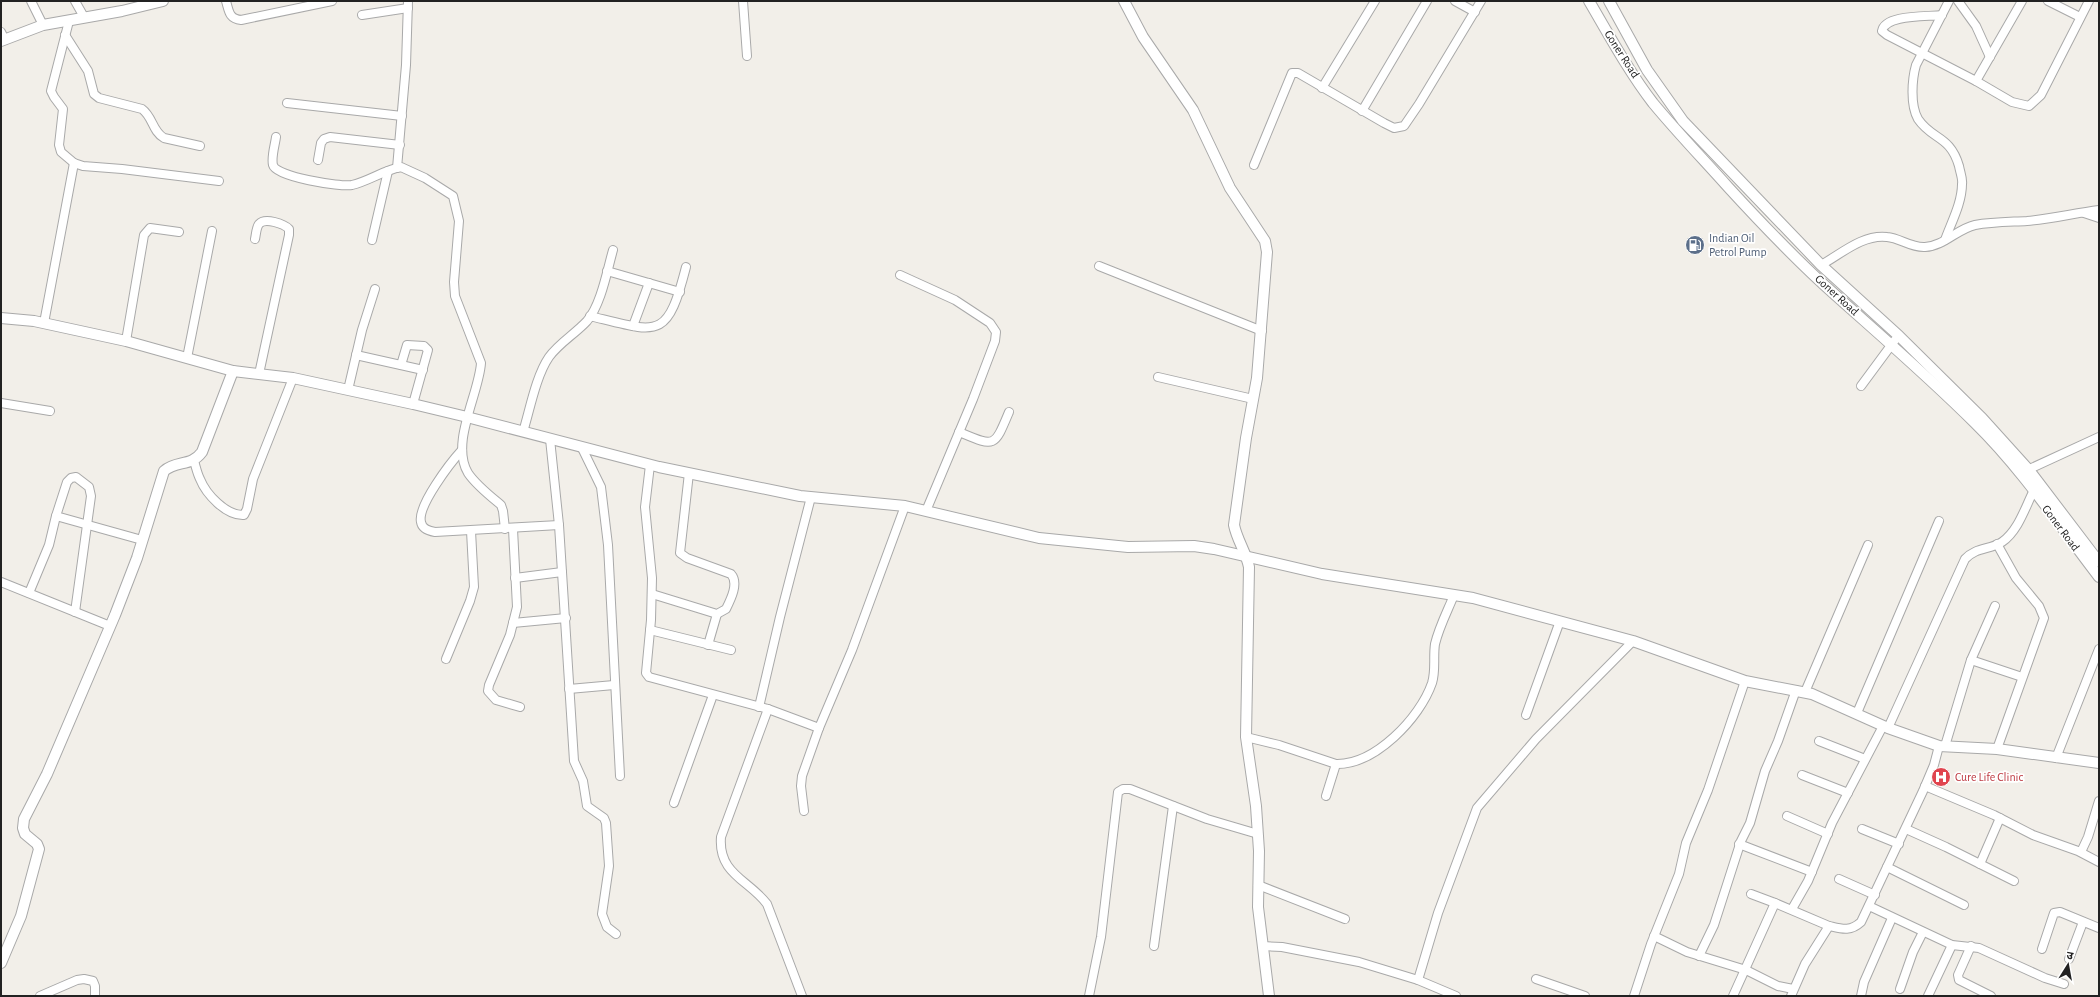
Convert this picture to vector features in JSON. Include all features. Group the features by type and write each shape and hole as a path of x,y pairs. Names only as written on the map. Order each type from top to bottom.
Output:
{"street":[{"path":"31,1 43,25"},
{"path":"75,1 84,17"},
{"path":"2,38 43,25 122,11 163,1"},
{"path":"226,1 230,15 234,19 241,20 332,1"},
{"path":"743,1 747,56"},
{"path":"1124,1 1143,37 1192,110 1230,188 1265,241 1267,252 1262,331 1257,378 1239,483 1234,525 1240,546 1247,558 1250,578 1246,738 1256,806 1258,834 1258,907 1269,996"},
{"path":"1322,88 1375,1"},
{"path":"1362,111 1427,1"},
{"path":"1455,1 1475,12"},
{"path":"1254,165 1292,73 1298,73 1394,128 1404,126 1481,1"},
{"name":"Goner Road","path":"1589,1 1608,35 1652,102 1683,139 1798,259 1831,291 1896,340 1982,418 2029,470 2099,562"},
{"name":"Goner Road","path":"1610,1 1647,70 1683,121 1821,265 1977,424 2019,473 2099,577"},
{"path":"1945,240 1963,184 1956,155 1950,145 1925,126 1918,118 1914,106 1914,72 1922,53 1949,1"},
{"path":"1958,1 1976,26 1990,57"},
{"path":"1976,81 2022,1"},
{"path":"2048,1 2080,16"},
{"path":"1942,15 1896,19 1886,23 1882,31 2012,102 2030,106 2041,95 2089,1"},
{"path":"362,15 408,4 402,116 397,168"},
{"path":"69,21 51,91 64,109 60,145 61,152 74,163 83,166 219,181"},
{"path":"1608,35 1623,26"},
{"path":"65,35 88,71 94,94 99,98 142,108 147,112 154,128 164,138 200,146"},
{"path":"287,103 402,116"},
{"path":"276,137 273,164 275,169 286,174 341,186 362,181 397,168 405,168 446,190 453,196 457,206 459,221 454,282 456,296 481,362 480,373 467,417 462,450 468,472 501,505 509,529 516,578 517,607 513,623 488,685 488,691 496,700 520,707"},
{"path":"318,160 321,143 324,139 330,137 400,144"},
{"path":"44,323 74,163"},
{"path":"372,240 388,171"},
{"path":"1821,265 1865,239 1888,237 1913,246 1926,247 1945,240 1973,225 2056,218 2099,210"},
{"path":"2083,213 2099,218"},
{"path":"255,240 258,226 262,222 266,221 283,225 289,229 289,235 259,374"},
{"path":"126,341 146,230 155,228 180,232"},
{"path":"188,358 212,231"},
{"path":"522,432 542,370 549,357 590,316 594,310 613,250"},
{"path":"1099,266 1262,331"},
{"path":"590,316 648,328 660,325 673,311 680,292 686,267"},
{"path":"607,271 680,292"},
{"path":"900,275 955,300 990,323 996,332 995,341 926,511"},
{"path":"633,326 648,283"},
{"path":"348,390 356,355 375,289"},
{"path":"1,318 44,323 126,341 233,371 293,378 413,404 650,465 811,497 905,506 1039,538 1128,547 1194,546 1322,574 1473,598 1633,641 1745,681 1800,691 1885,727 1942,746 1997,750 2099,763"},
{"path":"1862,386 1896,340"},
{"path":"401,365 407,345 424,346 428,350 413,404"},
{"path":"356,355 423,370"},
{"path":"2,960 20,916 39,849 37,844 25,834 23,828 24,819 47,774 110,626 142,540 164,471 168,468 194,461 202,452 233,371"},
{"path":"1158,377 1253,399"},
{"path":"194,461 199,478 208,492 224,507 237,514 244,515 247,509 253,479 293,378"},
{"path":"1,403 50,411"},
{"path":"959,432 985,443 993,442 998,438 1009,412"},
{"path":"2019,473 2029,470 2099,437"},
{"path":"550,439 559,525 566,618 574,762 583,780 587,806 604,818 606,823 609,866 602,914 607,927 616,934"},
{"path":"582,448 598,478 602,494 608,545 614,685 620,776"},
{"path":"462,450 421,510 421,523 428,531 471,531 559,525"},
{"path":"650,465 645,507 652,578 652,594 646,673 649,677 768,709 819,728"},
{"path":"689,473 680,553 687,558 731,574 735,583 726,609 717,614 708,644"},
{"path":"29,593 49,545 56,516 67,482 71,478 76,477 89,487 91,496 74,612"},
{"path":"1792,909 1812,872 1828,834 1864,759 1885,727 1965,559 1978,550 2002,542 2015,527 2034,492"},
{"path":"759,707 780,617 811,497"},
{"path":"804,811 801,786 802,776 819,728 852,650 905,506"},
{"path":"56,516 142,540"},
{"path":"1856,714 1939,521"},
{"path":"446,659 470,601 474,587 471,531"},
{"path":"1997,544 2016,578 2039,606 2044,618 1997,750"},
{"path":"1699,956 1714,925 1740,844 1750,823 1765,771 1800,691 1868,546"},
{"path":"516,578 562,572"},
{"path":"1,582 110,626"},
{"path":"652,594 717,614"},
{"path":"1246,738 1279,745 1336,764 1346,764 1361,759 1382,748 1418,709 1432,683 1436,643 1454,595"},
{"path":"1751,894 1792,909 1829,926 1851,929 1861,922 1906,829 1934,765 1942,746 1971,660 1995,606"},
{"path":"513,623 566,618"},
{"path":"1526,715 1560,621"},
{"path":"650,630 731,650"},
{"path":"1418,980 1440,907 1477,808 1536,739 1633,641"},
{"path":"2056,758 2099,649"},
{"path":"1971,660 2022,677"},
{"path":"1634,996 1654,936 1679,874 1686,843 1708,790 1745,681"},
{"path":"570,689 614,685"},
{"path":"674,803 713,695"},
{"path":"768,709 721,837 720,846 726,864 740,880 767,904 802,996"},
{"path":"1819,741 1864,759"},
{"path":"1326,796 1336,764"},
{"path":"1802,775 1848,793"},
{"path":"1925,786 2000,818 2033,835 2081,852 2099,862"},
{"path":"1089,996 1101,938 1118,792 1122,789 1130,790 1207,819 1258,834"},
{"path":"2081,852 2088,838 2098,805"},
{"path":"1154,946 1173,806"},
{"path":"1787,816 1828,834"},
{"path":"1980,864 2000,818"},
{"path":"1862,829 1899,844"},
{"path":"1906,829 2014,881"},
{"path":"1740,844 1812,872"},
{"path":"1887,867 1964,905"},
{"path":"1839,879 1875,895"},
{"path":"1258,885 1345,919"},
{"path":"1733,996 1775,903"},
{"path":"1869,906 1952,945 1971,946 1997,955 2045,978 2064,984"},
{"path":"2042,949 2054,913 2060,912 2099,928"},
{"path":"1861,996 1864,982 1892,918"},
{"path":"2069,960 2083,922"},
{"path":"1654,936 1699,956 1746,970 1792,992 1816,944 1829,926"},
{"path":"1900,989 1913,952 1923,932"},
{"path":"1931,995 1952,945"},
{"path":"1262,946 1282,947 1359,962 1418,980 1456,996"},
{"path":"1971,946 1958,975 1959,980 1990,996"},
{"path":"40,996 77,980 84,979 93,981 95,986 95,996"},
{"path":"1536,979 1585,996"}],"place":[{"name":"Indian Oil Petrol Pump","path":"1695,245"},
{"name":"Cure Life Clinic","path":"1941,777"}]}
